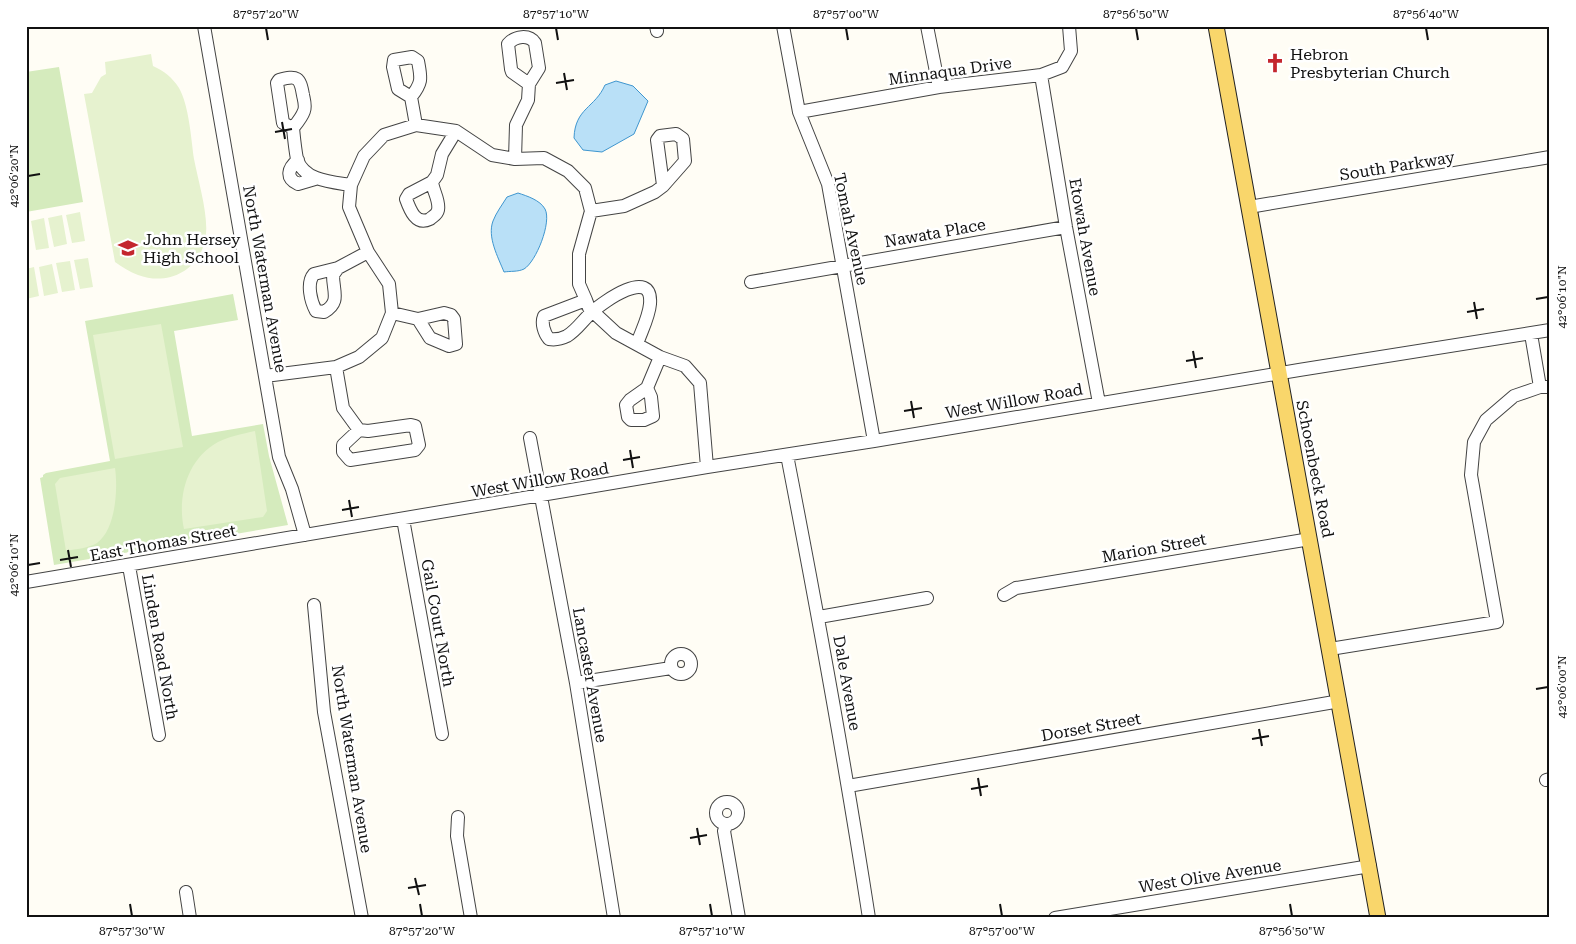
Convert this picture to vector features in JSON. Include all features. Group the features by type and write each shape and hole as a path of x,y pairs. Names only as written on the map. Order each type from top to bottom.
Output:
{"main road":[{"name":"Schoenbeck Road","path":"1216,26 1378,918"}],"street":[{"name":"North Waterman Avenue","path":"204,26 279,457 292,489 305,535"},
{"name":"Tomah Avenue","path":"783,26 799,112 828,184 874,441"},
{"path":"927,26 939,87"},
{"name":"Minnaqua Drive","path":"799,112 939,87 1041,75 1062,67 1071,51 1069,26"},
{"name":"Etowah Avenue","path":"1041,75 1066,227 1099,403"},
{"path":"515,160 516,125 528,100 529,84"},
{"path":"411,97 416,125"},
{"path":"265,376 336,367 359,358 382,338 392,313 389,284 368,252 349,207 350,185 364,156 384,135 416,125 456,130 492,155 515,160 544,158 568,171 585,188 591,212 579,254 580,284 589,306 616,332 660,357 685,366 700,383 707,467"},
{"path":"293,128 300,165 315,179"},
{"path":"432,182 437,174 442,154 456,130"},
{"name":"South Parkway","path":"1249,207 1550,157"},
{"path":"298,160 291,165 289,177 298,184 315,179 350,185"},
{"path":"591,212 624,206 655,192 663,185"},
{"name":"Nawata Place","path":"751,282 1066,227"},
{"path":"338,268 368,252"},
{"path":"589,306 634,286 644,288 649,294 649,311 637,344"},
{"path":"392,313 418,319"},
{"name":"West Willow Road","path":"305,535 707,467 1550,330"},
{"path":"1330,649 1497,622 1471,475 1474,442 1486,420 1514,396 1545,387 1531,334"},
{"path":"647,388 660,357"},
{"path":"336,367 342,408 359,430 368,431 411,425 415,426 419,445 415,450 350,460 343,452 343,445 359,430"},
{"name":"Lancaster Avenue","path":"530,438 576,683 614,918"},
{"name":"Dale Avenue","path":"787,455 819,617 869,918"},
{"name":"Gail Court North","path":"403,519 442,734"},
{"name":"East Thomas Street","path":"26,582 305,535"},
{"name":"Marion Street","path":"1004,595 1016,588 1310,538"},
{"name":"Linden Road North","path":"129,566 159,735"},
{"path":"819,617 927,598"},
{"name":"North Waterman Avenue","path":"314,605 324,712 362,918"},
{"path":"576,683 671,668"},
{"name":"Dorset Street","path":"848,786 1340,701"},
{"path":"458,817 457,836 471,918"},
{"path":"727,824 724,831 739,918"},
{"name":"West Olive Avenue","path":"1055,918 1370,866"},
{"path":"186,892 190,918"}],"green space":[{"path":"151,54 153,66 164,72 174,81 185,104 206,226 204,246 192,265 183,272 162,278 138,275 115,262 84,94 92,93 101,77 106,74 105,62"},
{"path":"59,67 83,202 26,212 26,72"},
{"path":"80,212 85,241 72,243 66,215"},
{"path":"62,215 67,244 54,247 48,218"},
{"path":"44,218 49,248 36,250 31,221"},
{"path":"88,258 93,287 80,289 74,260"},
{"path":"70,261 75,290 62,292 56,263"},
{"path":"52,264 58,293 44,296 39,267"},
{"path":"34,267 39,296 26,299 26,269"},
{"path":"233,294 238,320 174,331 192,436 263,424 269,456 288,525 54,565 40,478 46,473 110,461 85,321"},
{"path":"161,324 183,447 115,459 93,335"},
{"path":"255,431 267,511 263,517 184,529 182,504 184,492 187,480 199,458 207,449 218,442"},
{"path":"115,468 116,497 112,519 103,537 94,545 66,551 55,484 60,478"}],"water":[{"path":"616,81 633,86 648,101 634,134 602,152 583,150 574,138 578,120 601,93 605,85"},
{"path":"518,193 533,199 543,206 547,215 545,232 538,250 529,265 522,270 504,272 492,240 493,221 507,197"}],"place":[{"name":"Hebron Presbyterian Church","path":"1275,63"},
{"name":"John Hersey High School","path":"128,248"}]}
